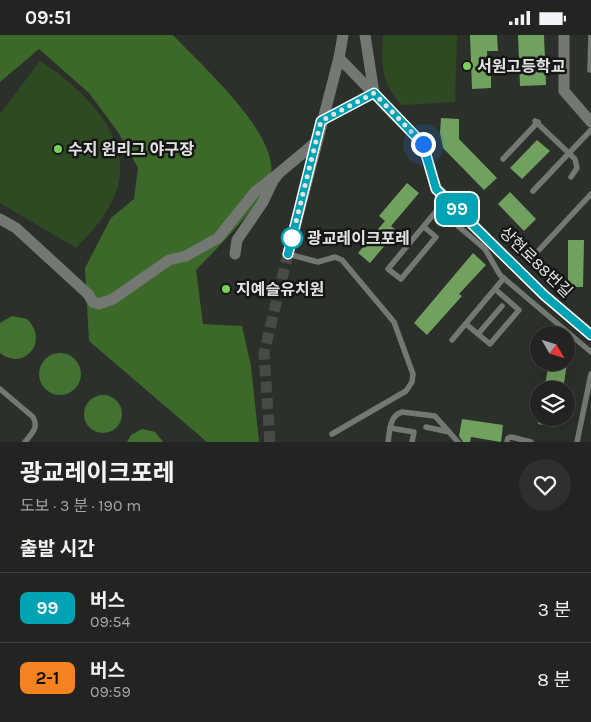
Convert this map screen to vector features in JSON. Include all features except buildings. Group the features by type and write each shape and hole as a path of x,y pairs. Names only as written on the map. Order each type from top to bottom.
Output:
{"street":[{"path":"288,254 343,35"},
{"path":"366,35 374,93"},
{"path":"564,35 564,91 591,123"},
{"name":"상현로88번길","path":"339,57 423,144 436,189 544,295 591,335"},
{"path":"0,219 16,228 88,294 93,302 99,304 113,299 169,261 186,256 218,238 255,192 316,143"},
{"path":"235,254 237,240 278,173"}],"lane":[{"path":"590,70 591,35"},
{"path":"321,121 374,93"},
{"path":"503,159 536,121 577,163 577,168 571,177"},
{"path":"533,191 591,129"},
{"path":"539,250 591,194"},
{"path":"424,227 436,237 401,279 388,269 438,209 485,249 504,278 591,352"},
{"path":"288,254 318,262 335,257 342,260 394,322 413,374 412,382 406,391 332,434"},
{"path":"452,340 504,278"},
{"path":"466,324 490,344 519,310 495,289"},
{"path":"478,334 502,306"},
{"path":"577,442 591,374"},
{"path":"0,389 33,417 36,422 36,428 25,442"},
{"path":"388,442 394,417 402,412 435,416 458,442"},
{"path":"426,427 449,432"},
{"path":"390,428 414,432 412,442"},
{"path":"507,442 508,438 511,437 531,442"}],"shaded area":[{"path":"0,35 173,35 218,81 250,120 262,139 270,157 271,174 267,185 251,211 196,270 203,324 242,326 251,366 259,442 207,442 89,341 85,268 111,218 134,199 138,168 118,132 89,93 39,49 0,82"},
{"path":"383,35 457,35 455,102 402,105 386,81 382,55"},
{"name":"수지 윈리그 야구장","path":"40,61 55,71 86,98 100,115 118,150 120,170 114,198 100,221 76,248 0,203 0,114"},
{"path":"12,316 27,319 36,336 35,344 31,351 18,359 9,358 0,353 0,323"},
{"path":"64,353 72,356 78,362 81,374 78,386 72,392 56,395 48,392 42,386 39,370 42,362 48,356"},
{"path":"103,395 116,401 122,414 116,427 103,433 90,427 84,414 90,401"},
{"path":"142,429 155,432 163,442 127,442 131,435"}],"tunnel":[{"path":"270,442 264,353 288,254"}],"bus line":[{"name":"99","path":"288,254 321,121 374,93 423,144 436,189 544,295 591,335"}],"place":[{"name":"서원고등학교","path":"467,66"},
{"name":"수지 윈리그 야구장","path":"58,149"},
{"name":"광교레이크포레","path":"292,238"},
{"name":"지예슬유치원","path":"226,289"}],"route":[{"path":"292,238 321,121 374,93 423,144"}]}
